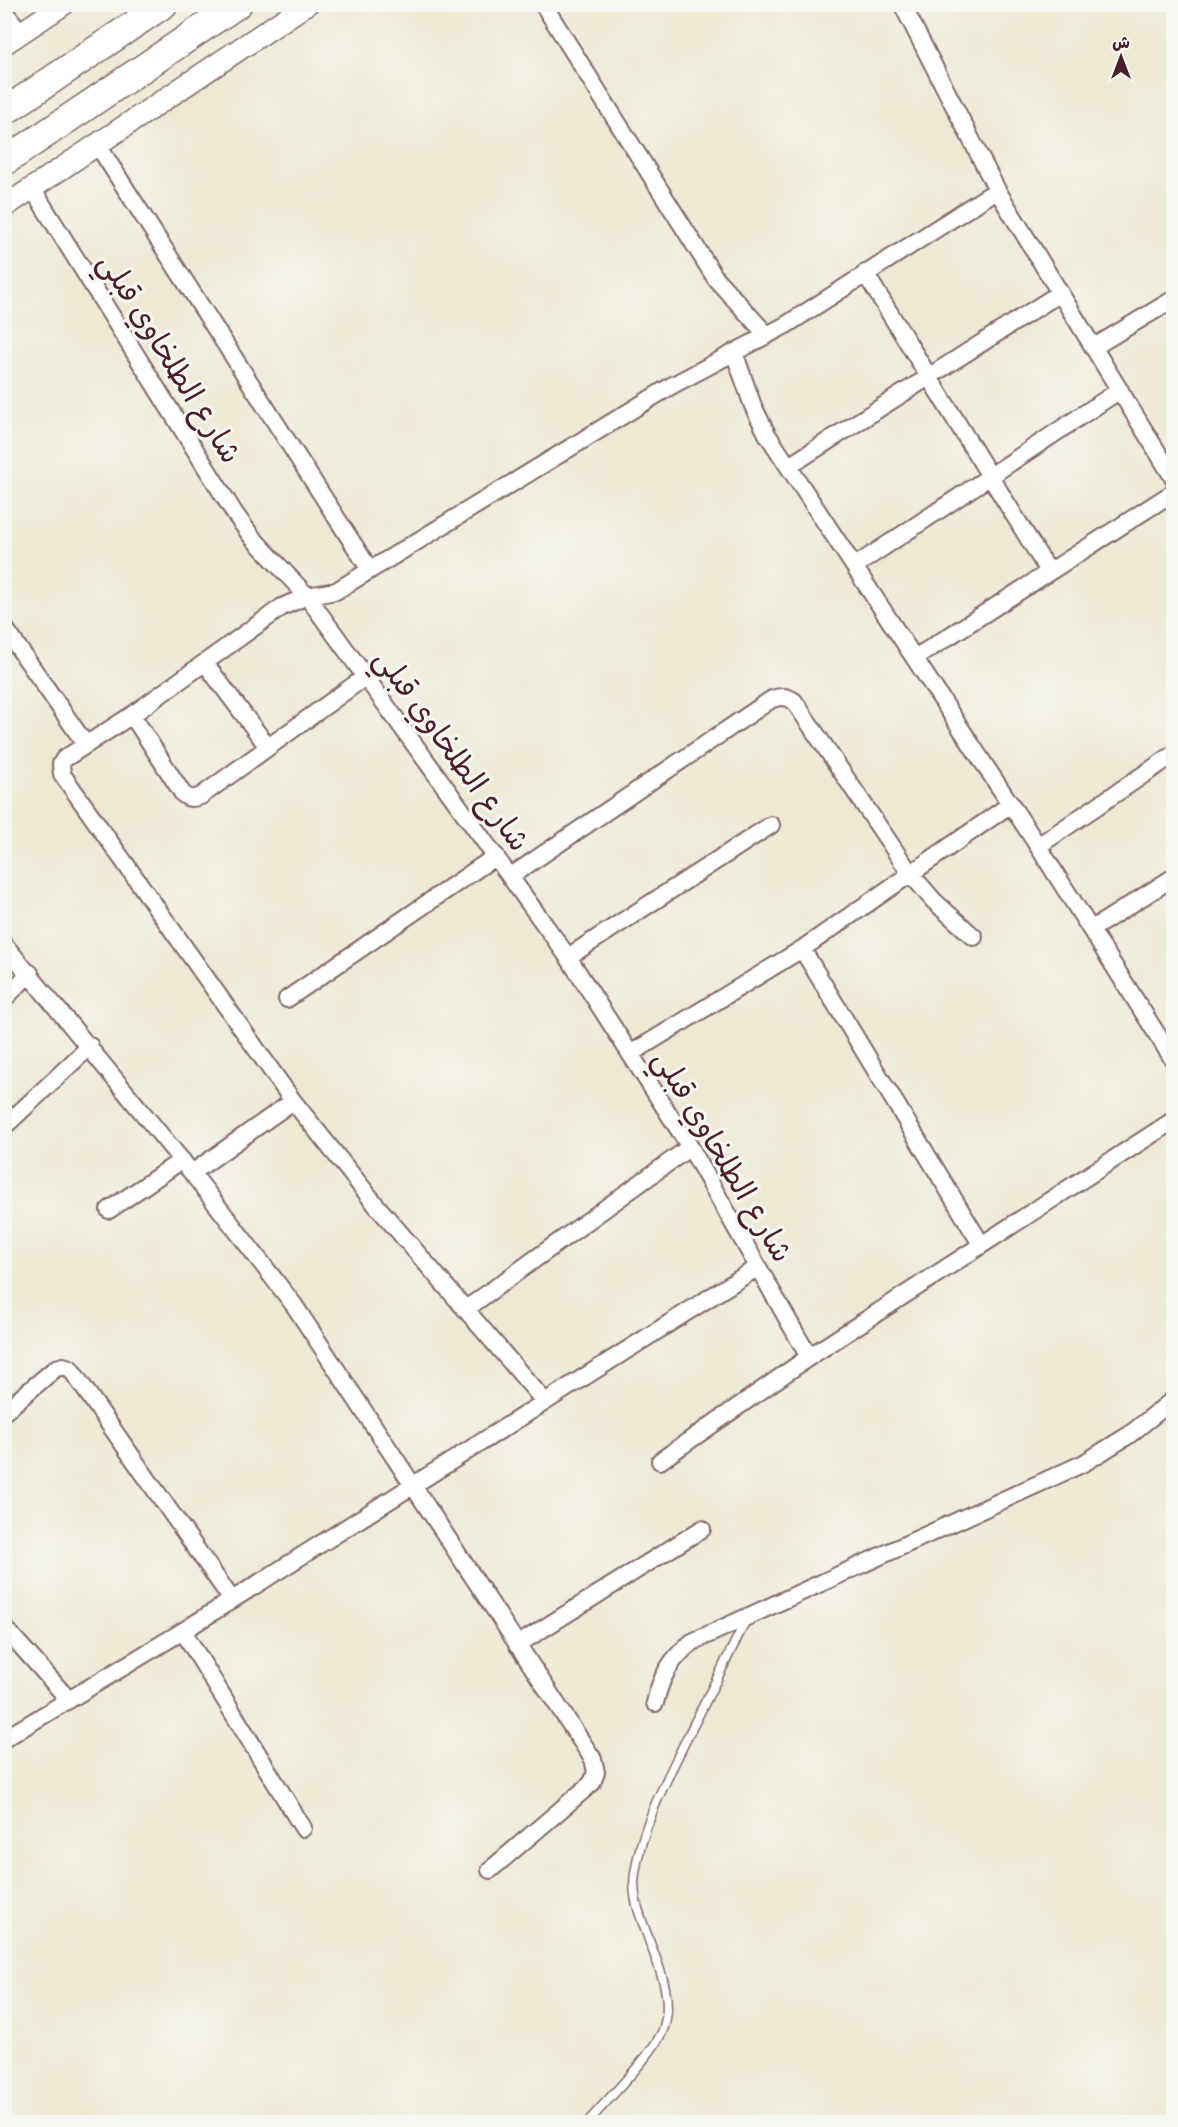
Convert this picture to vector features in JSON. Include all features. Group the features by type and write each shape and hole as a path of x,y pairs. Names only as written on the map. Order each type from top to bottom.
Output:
{"highway":[{"path":"4,112 164,4"},
{"path":"4,162 238,4"}],"street":[{"path":"4,11 13,39 64,4"},
{"path":"4,207 307,4"},
{"path":"543,4 716,279 767,335"},
{"path":"902,4 997,190 1173,479"},
{"path":"97,144 370,570"},
{"name":"شارع الطلخاوي قبلي","path":"32,188 252,537 307,596 568,957 690,1147 808,1357"},
{"path":"545,1402 376,1205 293,1101 62,774 61,764 64,759 132,715 282,607 307,596 336,591 671,386 767,335 997,190"},
{"path":"865,273 1049,572"},
{"path":"789,466 1060,293"},
{"path":"1094,347 1173,299"},
{"path":"734,352 753,406 767,434 1092,929 1173,1062"},
{"path":"855,566 1120,390"},
{"path":"915,658 1173,492"},
{"path":"4,627 86,745"},
{"path":"205,663 268,747"},
{"path":"132,715 183,794 188,798 201,796 365,677"},
{"path":"511,876 772,699 780,696 794,701 910,873 934,901 974,937"},
{"path":"1038,846 1173,753"},
{"path":"630,1054 802,948 1011,804"},
{"path":"568,957 771,825"},
{"path":"287,999 496,856"},
{"path":"1092,929 1173,877"},
{"path":"4,944 90,1046 294,1305 593,1760 596,1772 592,1783 490,1870"},
{"path":"802,948 981,1244"},
{"path":"4,999 30,973"},
{"path":"1151,1024 1173,1039"},
{"path":"4,1127 90,1046"},
{"path":"109,1210 187,1167 293,1101"},
{"path":"660,1461 808,1357 1173,1120"},
{"path":"466,1309 690,1147"},
{"path":"4,1739 183,1631 758,1267"},
{"path":"4,1412 56,1368 63,1366 70,1368 232,1600"},
{"path":"655,1703 659,1685 667,1668 692,1642 1084,1463 1129,1435 1173,1399"},
{"path":"517,1645 702,1529"},
{"path":"4,1627 69,1700"},
{"path":"183,1631 303,1828"}],"lane":[{"path":"588,2122 649,2052 664,2028 667,2011 666,1993 635,1903 635,1873 646,1830 666,1779 748,1617"}]}
